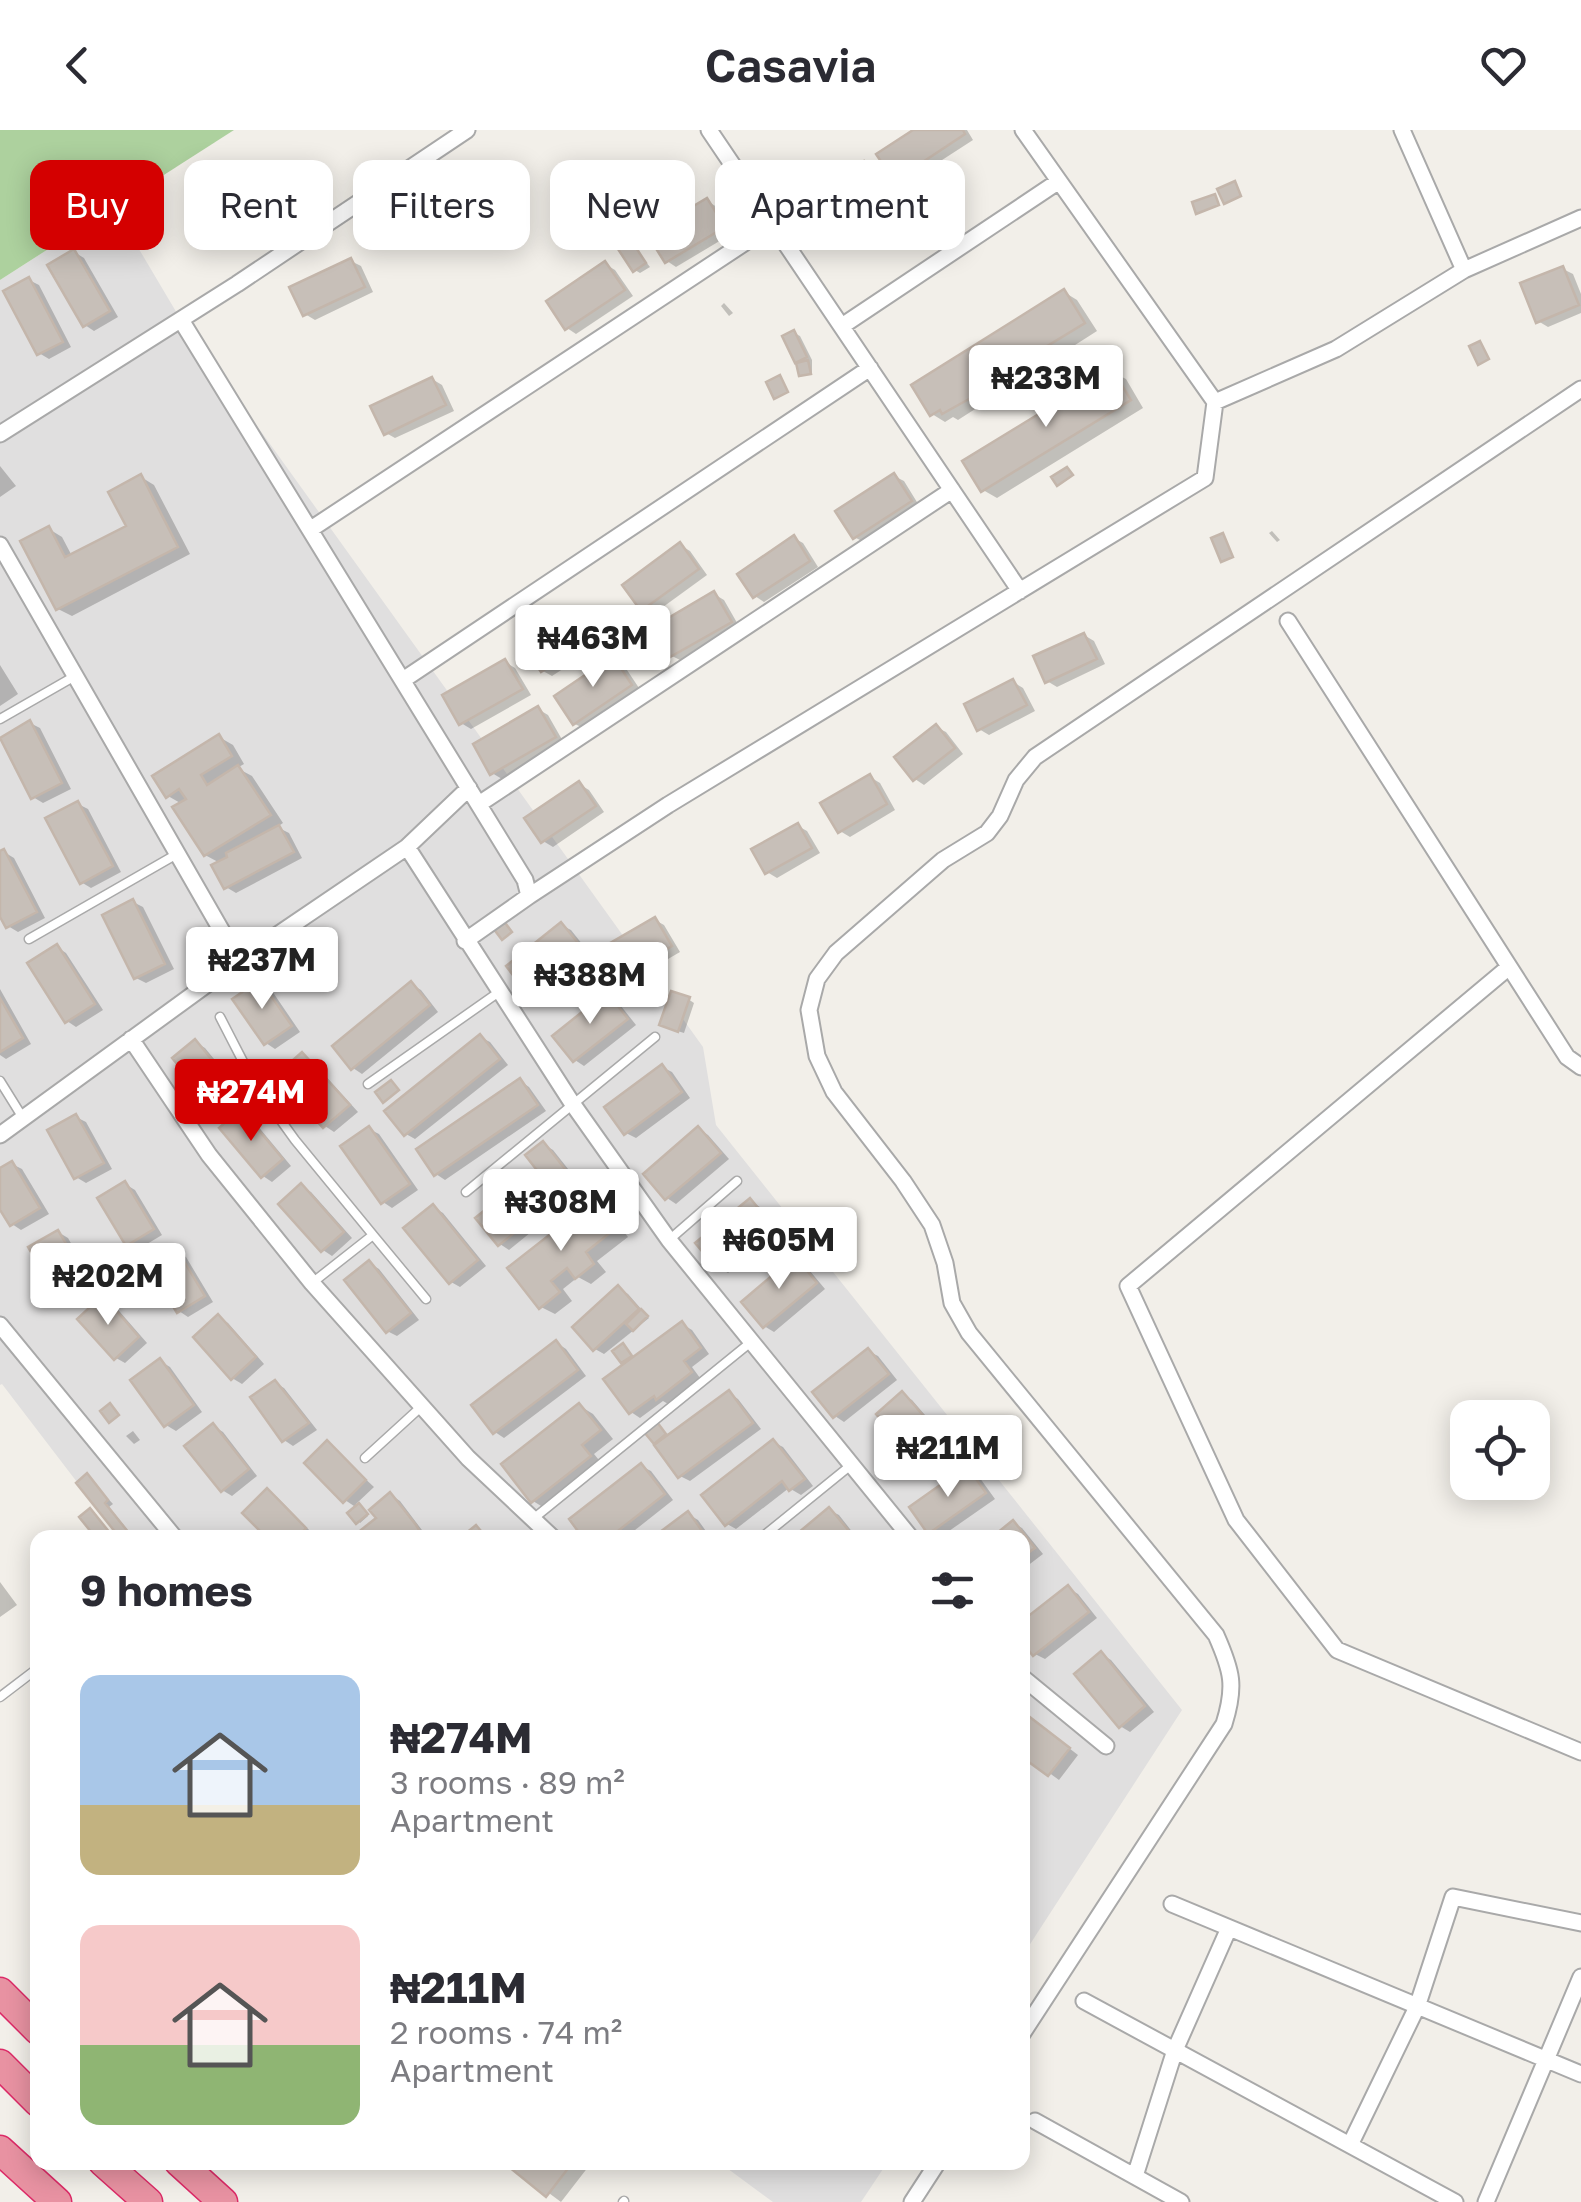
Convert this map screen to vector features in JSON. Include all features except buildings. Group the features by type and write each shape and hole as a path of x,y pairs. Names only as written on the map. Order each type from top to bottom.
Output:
{"highway":[{"path":"0,1992 30,2022"},
{"path":"0,2064 30,2094"},
{"path":"0,2150 57,2202"},
{"path":"112,2170 148,2202"},
{"path":"188,2170 223,2202"}],"street":[{"path":"0,434 468,130"},
{"path":"709,130 729,160"},
{"path":"465,941 668,806 1205,478 1215,402 1023,130"},
{"path":"1402,130 1464,270"},
{"path":"842,326 1059,180"},
{"path":"1215,402 1336,349 1464,270 1581,218"},
{"path":"311,529 734,250"},
{"path":"791,250 1020,591"},
{"path":"181,320 525,880 529,896"},
{"path":"404,680 870,368"},
{"path":"1030,2022 1224,1724 1233,1695 1230,1666 1216,1635 969,1333 952,1303 945,1263 932,1226 903,1181 834,1092 817,1056 808,1010 817,979 836,952 898,896 987,833 1000,816 1016,780 1035,756 1581,389"},
{"path":"479,804 952,490"},
{"path":"0,546 239,961"},
{"path":"1288,621 1567,1058 1581,1067"},
{"path":"0,1135 239,961 408,847 469,788"},
{"path":"408,847 572,1103 669,1240 905,1530"},
{"path":"1509,967 1128,1286 1236,1520 1337,1650 1581,1752"},
{"path":"130,1039 210,1155 312,1283 468,1458 544,1530"},
{"path":"0,1325 168,1530"},
{"path":"1030,1684 1106,1746"},
{"path":"1350,2145 1417,2007 1453,1897 1581,1923"},
{"path":"1172,1904 1581,2074"},
{"path":"1135,2176 1174,2050 1229,1928"},
{"path":"1486,2202 1581,1978"},
{"path":"1084,2002 1455,2202"},
{"path":"1035,2121 1181,2202"},
{"path":"912,2202 933,2170"}],"lane":[{"path":"0,719 75,676"},
{"path":"29,939 177,854"},
{"path":"368,1084 499,992"},
{"path":"220,1017 254,1084 426,1299"},
{"path":"466,1192 655,1037"},
{"path":"0,1081 22,1118"},
{"path":"669,1240 737,1181"},
{"path":"312,1283 373,1235"},
{"path":"533,1519 752,1342"},
{"path":"365,1458 422,1406"},
{"path":"770,1530 852,1465"},
{"path":"0,1697 30,1674"}],"shaded area":[{"path":"47,250 139,250 181,320 703,1047 716,1125 1182,1710 1030,1944 1030,1530 114,1530 0,1385 0,280"},
{"path":"730,2170 882,2170 861,2202 773,2202"}],"green space":[{"path":"0,130 234,130 164,175 164,160 30,160 30,250 47,250 0,280"}]}
